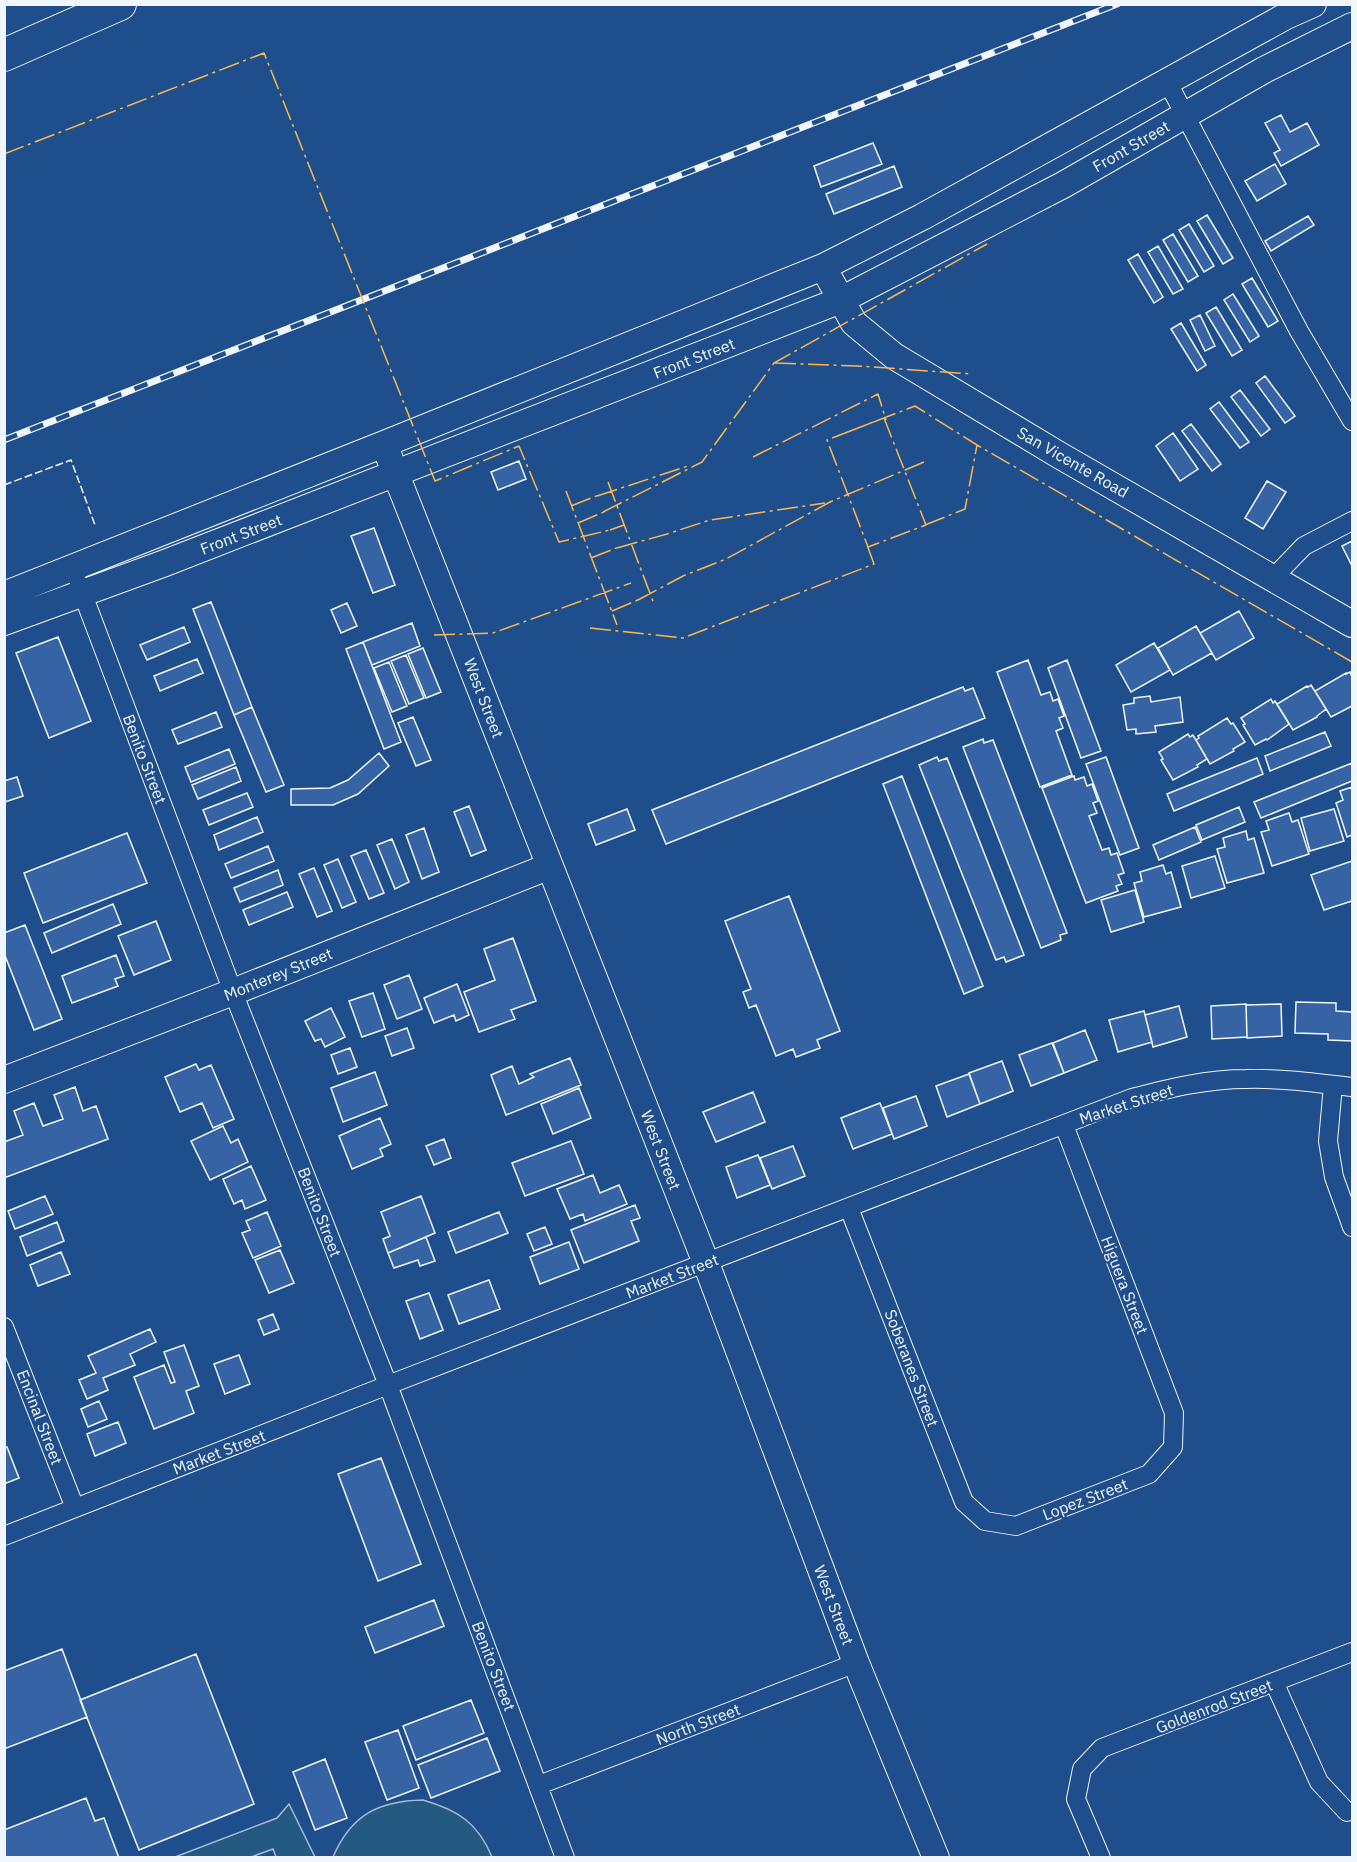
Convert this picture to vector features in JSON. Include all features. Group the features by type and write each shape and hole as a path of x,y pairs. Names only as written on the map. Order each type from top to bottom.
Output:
{"highway":[{"path":"4,55 120,4"}],"main road":[{"name":"Front Street","path":"4,595 823,267 922,217 1286,16 1313,4"},
{"name":"Front Street","path":"4,622 176,559 841,300 1063,185 1264,70 1353,26"},
{"name":"San Vicente Road","path":"823,267 854,323 894,356 1059,455 1353,624"},
{"name":"West Street","path":"384,444 706,1263 856,1663 936,1857"},
{"name":"Monterey Street","path":"4,1080 550,866"}],"street":[{"path":"1167,81 1299,331 1353,421"},
{"path":"1273,578 1304,546 1353,521"},
{"name":"Benito Street","path":"73,567 233,992 388,1385 565,1857"},
{"name":"Market Street","path":"4,1536 1132,1098 1214,1081 1278,1079 1353,1087"},
{"path":"1333,1085 1328,1140 1334,1177 1353,1227"},
{"name":"Higuera Street","path":"1064,1125 1174,1413 1173,1448"},
{"name":"Soberanes Street","path":"849,1208 964,1502 985,1521"},
{"name":"Encinal Street","path":"4,1327 75,1508"},
{"name":"Lopez Street","path":"985,1521 1016,1526 1060,1509 1149,1474 1173,1448"},
{"name":"Goldenrod Street","path":"1101,1857 1077,1799 1082,1769 1102,1748 1353,1652"},
{"name":"North Street","path":"539,1785 856,1663"},
{"path":"1274,1682 1319,1782 1347,1812"}],"shaded area":[{"path":"423,1800 457,1813 480,1835 492,1857 333,1857 348,1831 368,1813 392,1803"},
{"path":"289,1804 315,1857 276,1857 273,1849 251,1857 175,1857 277,1818"}],"building":[{"path":"1281,115 1290,132 1307,123 1319,145 1281,166 1274,153 1280,150 1265,123"},
{"path":"873,143 882,164 821,187 814,166"},
{"path":"1275,164 1286,184 1257,201 1245,181"},
{"path":"894,166 902,187 834,214 826,194"},
{"path":"1207,215 1233,258 1223,264 1197,221"},
{"path":"1308,216 1314,225 1271,251 1265,241"},
{"path":"1189,224 1214,266 1204,272 1179,230"},
{"path":"1173,234 1198,276 1188,282 1163,240"},
{"path":"1158,246 1183,289 1173,294 1148,252"},
{"path":"1138,254 1163,297 1154,303 1128,260"},
{"path":"1252,278 1278,321 1268,327 1242,284"},
{"path":"1233,294 1259,336 1250,342 1224,300"},
{"path":"1216,307 1242,350 1232,356 1206,313"},
{"path":"1200,315 1215,346 1205,351 1190,320"},
{"path":"1181,323 1206,365 1197,371 1171,329"},
{"path":"1265,376 1295,416 1285,423 1256,383"},
{"path":"1240,390 1270,429 1261,436 1231,397"},
{"path":"1219,402 1249,442 1240,448 1210,409"},
{"path":"1191,424 1221,464 1212,471 1182,431"},
{"path":"1173,433 1198,469 1180,481 1156,446"},
{"path":"519,461 526,479 498,490 491,472"},
{"path":"1267,481 1286,492 1263,529 1245,518"},
{"path":"374,528 395,585 373,593 351,536"},
{"path":"1352,541 1352,566 1342,546"},
{"path":"211,602 252,707 234,715 193,609"},
{"path":"347,603 357,626 341,633 331,610"},
{"path":"1239,611 1254,638 1216,660 1200,633"},
{"path":"412,623 420,646 372,665 363,642"},
{"path":"1196,626 1212,653 1173,675 1158,648"},
{"path":"184,627 190,642 147,660 140,645"},
{"path":"58,637 91,721 49,738 16,653"},
{"path":"363,642 401,742 384,749 346,649"},
{"path":"1154,643 1170,670 1131,692 1116,665"},
{"path":"423,648 441,692 426,698 408,654"},
{"path":"406,655 424,698 409,704 391,661"},
{"path":"197,659 203,673 160,691 154,676"},
{"path":"1028,660 1041,695 1050,692 1053,701 1058,699 1064,716 1059,718 1063,728 1056,731 1072,775 1040,787 997,672"},
{"path":"1067,660 1101,751 1081,758 1048,668"},
{"path":"389,662 407,706 392,712 374,668"},
{"path":"1350,672 1352,706 1331,717 1315,691"},
{"path":"1311,685 1326,709 1317,717 1293,730 1277,704"},
{"path":"963,687 965,691 973,688 985,718 666,844 652,810"},
{"path":"1150,696 1151,702 1180,697 1183,722 1155,726 1156,732 1136,734 1136,729 1127,730 1123,705 1134,703 1134,698"},
{"path":"1271,699 1273,703 1275,701 1289,724 1267,740 1255,745 1241,718"},
{"path":"252,707 284,785 266,792 234,715"},
{"path":"216,712 222,727 178,744 172,730"},
{"path":"413,717 431,760 416,766 398,723"},
{"path":"1227,718 1245,742 1210,764 1196,740 1198,736"},
{"path":"1325,732 1331,746 1270,771 1265,756"},
{"path":"1188,734 1190,737 1193,735 1207,759 1197,765 1198,767 1173,780 1159,752"},
{"path":"983,739 984,743 993,740 1067,933 1060,935 1061,940 1041,948 963,747"},
{"path":"229,749 235,764 191,782 185,767"},
{"path":"379,753 389,766 358,794 333,805 291,805 291,789 330,788 348,780"},
{"path":"937,757 939,761 947,758 1024,955 1006,962 1004,957 996,960 919,765"},
{"path":"1106,757 1139,848 1120,855 1086,764"},
{"path":"1257,758 1263,774 1174,811 1167,794"},
{"path":"1352,763 1352,781 1261,818 1254,802"},
{"path":"236,767 241,781 198,799 192,785"},
{"path":"902,776 983,986 964,994 883,784"},
{"path":"1074,776 1075,780 1084,777 1087,786 1092,784 1098,801 1093,803 1097,813 1089,816 1102,850 1109,848 1111,855 1117,853 1124,873 1118,875 1122,884 1116,886 1118,891 1086,903 1042,788"},
{"path":"17,777 23,796 5,802 4,781"},
{"path":"1352,787 1352,835 1347,837 1336,803 1343,800 1340,791"},
{"path":"247,793 253,807 209,825 203,810"},
{"path":"469,806 486,850 471,856 454,812"},
{"path":"1239,807 1245,822 1202,840 1196,825"},
{"path":"627,809 635,830 596,845 588,824"},
{"path":"1334,809 1344,841 1310,851 1301,818"},
{"path":"1289,813 1292,822 1298,820 1309,854 1272,866 1261,832 1269,830 1266,821"},
{"path":"257,817 263,832 219,850 214,835"},
{"path":"1195,827 1201,842 1159,860 1153,845"},
{"path":"424,828 439,872 422,879 406,835"},
{"path":"1246,831 1248,840 1254,838 1264,873 1227,883 1217,849 1225,847 1223,838"},
{"path":"127,833 147,883 43,923 24,873"},
{"path":"392,839 409,882 395,889 377,845"},
{"path":"268,846 274,861 231,878 225,864"},
{"path":"366,850 384,893 369,899 351,856"},
{"path":"1215,856 1225,888 1191,898 1182,866"},
{"path":"338,859 356,902 342,908 324,865"},
{"path":"1352,861 1352,901 1324,910 1311,875"},
{"path":"1163,865 1166,874 1171,872 1181,907 1144,917 1134,883 1142,881 1140,872"},
{"path":"314,868 332,911 317,917 299,874"},
{"path":"278,870 283,885 240,902 234,888"},
{"path":"1135,890 1144,922 1111,932 1101,900"},
{"path":"287,892 293,907 249,925 243,910"},
{"path":"789,896 840,1031 817,1040 820,1048 796,1057 793,1049 776,1056 756,1005 749,1008 743,992 751,989 725,921"},
{"path":"113,904 121,924 52,953 44,933"},
{"path":"156,921 171,960 134,975 118,936"},
{"path":"25,925 62,1019 34,1030 4,953 4,933"},
{"path":"513,938 536,1001 511,1010 515,1019 479,1032 464,992 495,980 484,949"},
{"path":"116,955 124,976 115,979 118,986 72,1003 62,976"},
{"path":"409,975 422,1009 397,1019 384,985"},
{"path":"457,984 469,1015 456,1021 454,1015 434,1023 424,998"},
{"path":"373,993 385,1029 362,1037 349,1001"},
{"path":"1296,1002 1336,1003 1336,1011 1352,1012 1352,1041 1328,1040 1328,1034 1295,1033"},
{"path":"1246,1004 1247,1037 1212,1039 1211,1006"},
{"path":"1281,1004 1282,1036 1247,1038 1246,1005"},
{"path":"1179,1006 1187,1037 1153,1047 1145,1015"},
{"path":"331,1008 345,1037 325,1047 321,1039 315,1041 305,1021"},
{"path":"1144,1011 1152,1042 1118,1052 1109,1020"},
{"path":"407,1028 414,1048 392,1056 385,1036"},
{"path":"1085,1030 1097,1060 1064,1073 1053,1043"},
{"path":"1052,1043 1064,1073 1031,1086 1019,1055"},
{"path":"350,1048 357,1067 338,1074 331,1055"},
{"path":"570,1058 581,1085 506,1115 491,1075 512,1066 519,1084 534,1077 530,1074"},
{"path":"1002,1061 1013,1091 980,1104 969,1073"},
{"path":"196,1064 199,1070 211,1065 234,1119 213,1128 202,1103 180,1112 165,1077"},
{"path":"375,1072 387,1105 343,1122 331,1088"},
{"path":"969,1074 980,1104 947,1117 936,1086"},
{"path":"75,1087 83,1111 96,1106 108,1139 4,1178 4,1142 23,1135 14,1111 34,1103 43,1126 63,1119 54,1095"},
{"path":"579,1088 591,1118 553,1134 541,1104"},
{"path":"753,1092 765,1122 716,1142 703,1112"},
{"path":"916,1096 927,1126 894,1139 883,1108"},
{"path":"880,1103 892,1134 853,1149 841,1118"},
{"path":"380,1118 391,1144 380,1149 383,1156 352,1169 339,1136"},
{"path":"223,1126 231,1143 238,1139 248,1162 210,1180 191,1141"},
{"path":"444,1139 451,1158 434,1165 426,1146"},
{"path":"571,1141 584,1174 525,1196 512,1163"},
{"path":"793,1146 805,1176 772,1189 760,1158"},
{"path":"758,1155 770,1185 737,1198 726,1167"},
{"path":"251,1166 266,1200 245,1209 242,1200 234,1204 223,1179"},
{"path":"593,1175 600,1193 619,1185 627,1204 585,1221 583,1214 570,1219 557,1189"},
{"path":"45,1196 53,1214 15,1229 8,1211"},
{"path":"421,1196 435,1233 388,1253 383,1239 390,1236 381,1212"},
{"path":"635,1205 640,1218 631,1221 639,1241 584,1263 571,1230"},
{"path":"267,1212 281,1246 253,1258 242,1233 250,1230 246,1221"},
{"path":"499,1212 508,1233 456,1253 448,1232"},
{"path":"57,1222 64,1241 27,1256 20,1237"},
{"path":"545,1227 552,1244 534,1251 527,1234"},
{"path":"426,1237 435,1261 420,1266 418,1260 394,1268 388,1253"},
{"path":"569,1242 579,1269 540,1284 530,1257"},
{"path":"280,1250 294,1283 269,1293 255,1260"},
{"path":"61,1252 70,1274 38,1286 30,1265"},
{"path":"489,1280 500,1309 459,1324 448,1295"},
{"path":"429,1293 443,1330 420,1339 406,1301"},
{"path":"273,1314 279,1329 264,1335 258,1320"},
{"path":"150,1329 156,1342 130,1354 135,1365 103,1378 108,1390 87,1399 79,1380 96,1373 88,1356"},
{"path":"184,1345 199,1386 186,1391 194,1413 154,1429 134,1377 164,1365 171,1383 175,1382 164,1352"},
{"path":"239,1355 250,1384 225,1394 214,1364"},
{"path":"99,1401 107,1419 88,1427 81,1409"},
{"path":"118,1422 126,1443 95,1456 87,1434"},
{"path":"7,1447 19,1478 4,1484 4,1448"},
{"path":"381,1458 421,1564 378,1581 338,1474"},
{"path":"434,1600 444,1626 375,1653 365,1627"},
{"path":"62,1649 87,1717 4,1749 4,1671"},
{"path":"196,1654 254,1804 139,1850 80,1700"},
{"path":"471,1700 484,1733 416,1760 403,1726"},
{"path":"398,1730 419,1788 387,1800 365,1742"},
{"path":"487,1738 500,1771 431,1798 418,1765"},
{"path":"325,1759 347,1818 315,1830 293,1772"},
{"path":"86,1798 95,1821 104,1818 119,1858 4,1858 4,1830"}],"railway":[{"path":"4,440 1117,4"}],"fence":[{"path":"4,485 71,460 95,525"}],"power":[{"path":"4,154 264,53 435,481 519,446 559,542 610,530"},
{"path":"603,512 702,462 774,363 987,244"},
{"path":"775,363 972,374"},
{"path":"753,457 878,394 886,420"},
{"path":"845,433 915,406 977,445 1352,662"},
{"path":"884,418 926,525 868,547 827,440 884,418"},
{"path":"925,525 965,509 977,445"},
{"path":"638,600 683,576 726,559 830,502 924,462"},
{"path":"597,496 688,466"},
{"path":"608,482 654,604"},
{"path":"566,491 617,625"},
{"path":"571,506 599,495"},
{"path":"617,548 710,520 825,503"},
{"path":"578,523 606,511"},
{"path":"610,530 624,525"},
{"path":"590,628 683,638 874,564 867,545"},
{"path":"591,558 619,547"},
{"path":"434,635 493,633 631,583"},
{"path":"612,611 640,599"}]}
